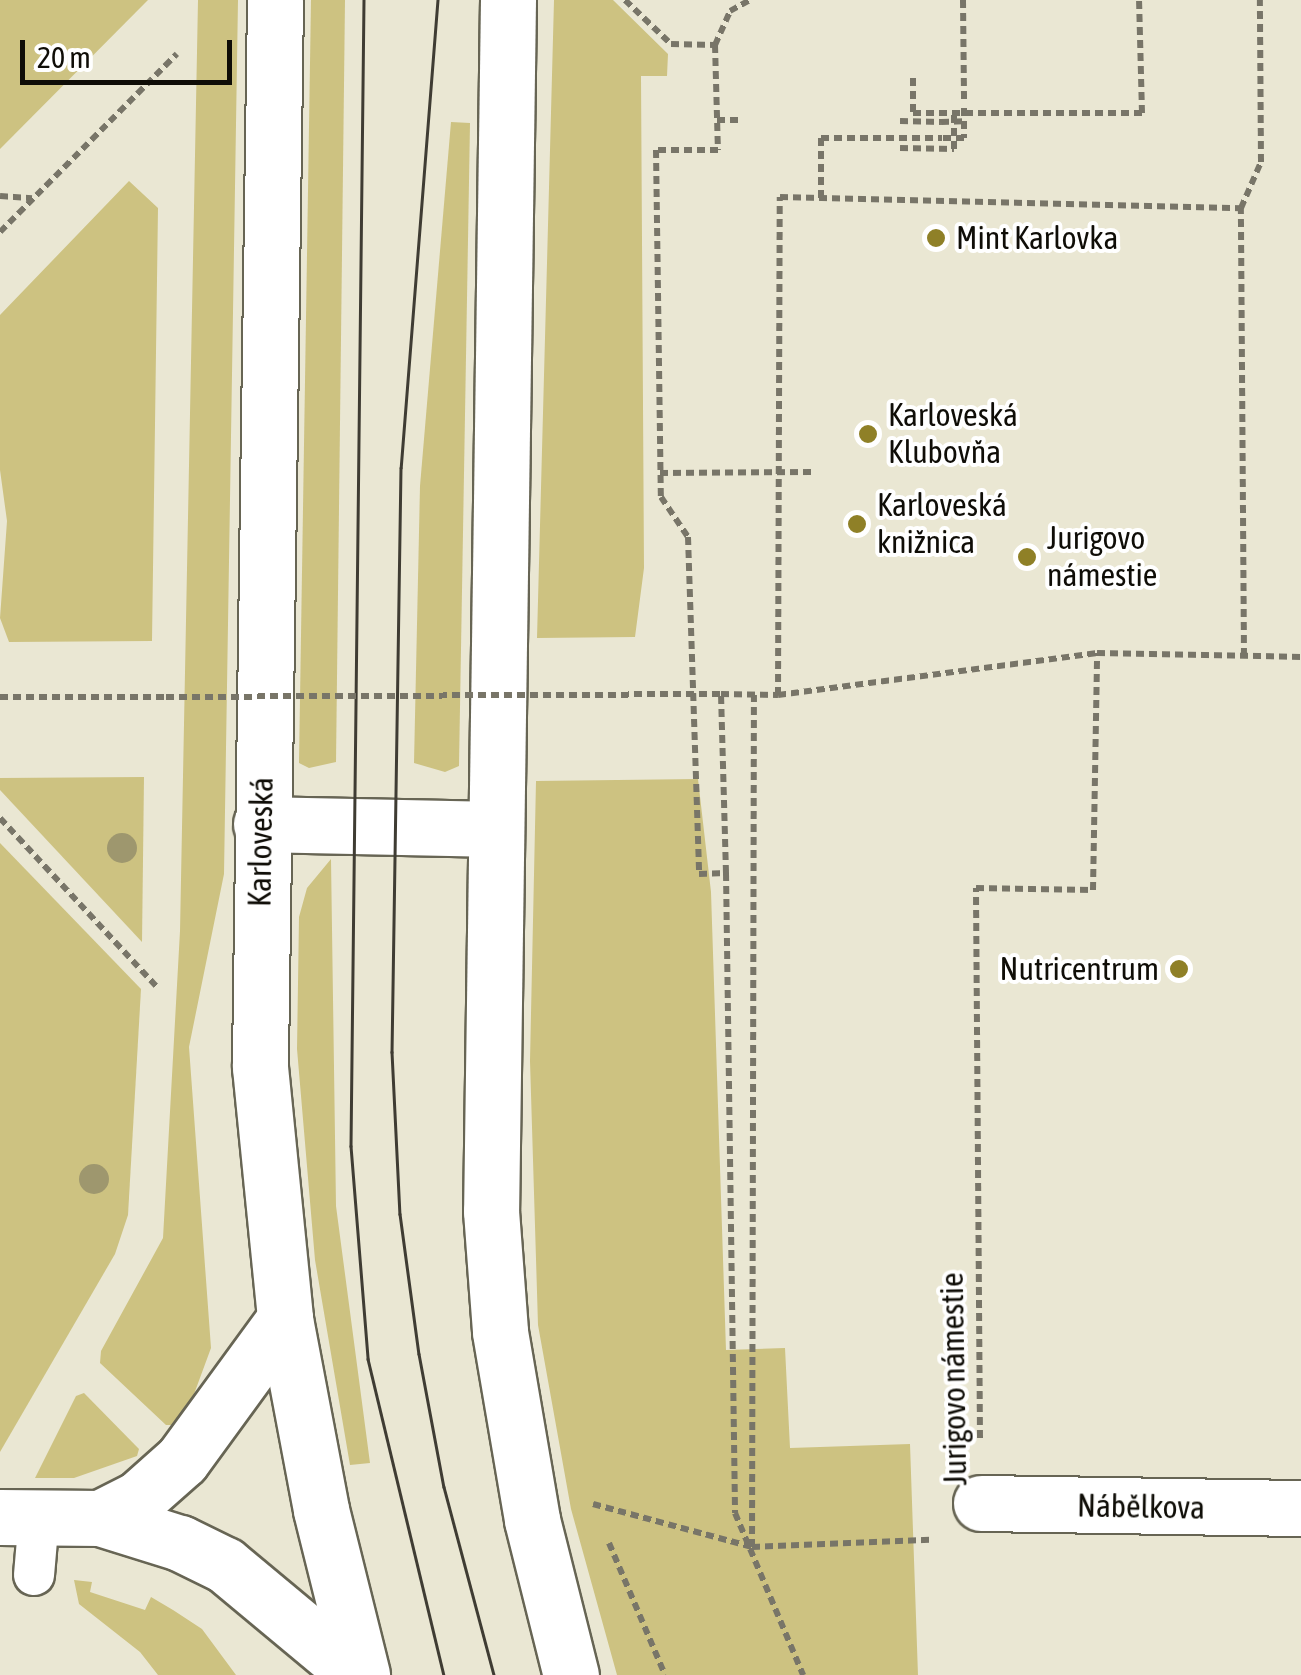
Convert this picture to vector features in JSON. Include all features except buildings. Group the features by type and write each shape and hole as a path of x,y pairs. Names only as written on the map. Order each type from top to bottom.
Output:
{"main road":[{"name":"Karloveská","path":"275,0 260,1067 285,1319 321,1510 360,1675"},
{"path":"508,0 491,1211 500,1332 532,1520 571,1675"},
{"path":"261,824 494,829"},
{"path":"100,1518 138,1499 182,1460 285,1319"},
{"name":"Nábělkova","path":"981,1503 1301,1508"},
{"path":"19,1517 100,1518 138,1526 225,1566 360,1675"}],"lane":[{"path":"19,1517 34,1575"}],"path":[{"path":"625,0 671,44 715,45"},
{"path":"726,873 699,874 688,537 661,497 656,150 718,150 715,45 730,10 750,0"},
{"path":"821,198 821,138 964,138 964,0"},
{"path":"913,78 913,113 1142,113 1140,0"},
{"path":"1244,656 1241,208 1261,162 1260,0"},
{"path":"0,232 177,54"},
{"path":"900,148 954,149 954,114"},
{"path":"717,120 742,120"},
{"path":"900,121 964,121"},
{"path":"0,196 34,198"},
{"path":"778,695 780,198 1241,208"},
{"path":"660,474 813,472"},
{"path":"0,698 778,695 1097,654 1301,657"},
{"name":"Jurigovo námestie","path":"981,1503 976,888 1094,890 1097,654"},
{"path":"721,694 735,1513 803,1675"},
{"path":"752,1547 754,695"},
{"path":"0,818 159,988"},
{"path":"600,1521 592,1504 752,1547 962,1539 981,1503"},
{"path":"607,1538 665,1675"}],"shaded area":[{"path":"0,0 148,0 0,149"},
{"path":"198,0 238,0 224,874 189,1047 211,1348 190,1405 175,1425 166,1425 100,1363 101,1351 163,1238 180,931"},
{"path":"311,0 345,0 336,762 309,768 299,763"},
{"path":"554,0 613,0 668,54 667,76 641,76 644,568 635,637 537,638"},
{"path":"451,122 470,123 459,766 445,772 414,763 420,486"},
{"path":"129,181 158,208 152,641 9,642 0,618 7,521 0,470 0,315"},
{"path":"144,777 142,942 0,790 0,778"},
{"path":"698,779 711,892 726,1350 785,1348 790,1448 910,1444 918,1675 617,1675 571,1509 538,1325 530,1061 536,781"},
{"path":"0,843 141,989 128,1215 115,1254 0,1452"},
{"path":"331,859 336,1206 370,1463 350,1465 315,1260 297,1049 299,917 307,888"},
{"path":"84,1393 139,1449 137,1456 74,1478 35,1478 76,1396"},
{"path":"74,1580 92,1582 90,1592 145,1610 151,1597 202,1629 236,1675 158,1675 140,1652 79,1604"}],"tram line":[{"path":"364,0 351,1146 368,1359 444,1675"},
{"path":"438,0 401,468 392,1052 400,1214 419,1354 444,1487 494,1675"}],"place":[{"name":"Mint Karlovka","path":"936,238"},
{"name":"Karloveská Klubovňa","path":"868,434"},
{"name":"Karloveská knižnica","path":"857,524"},
{"name":"Jurigovo námestie","path":"1027,557"},
{"name":"Nutricentrum","path":"1179,969"}]}
